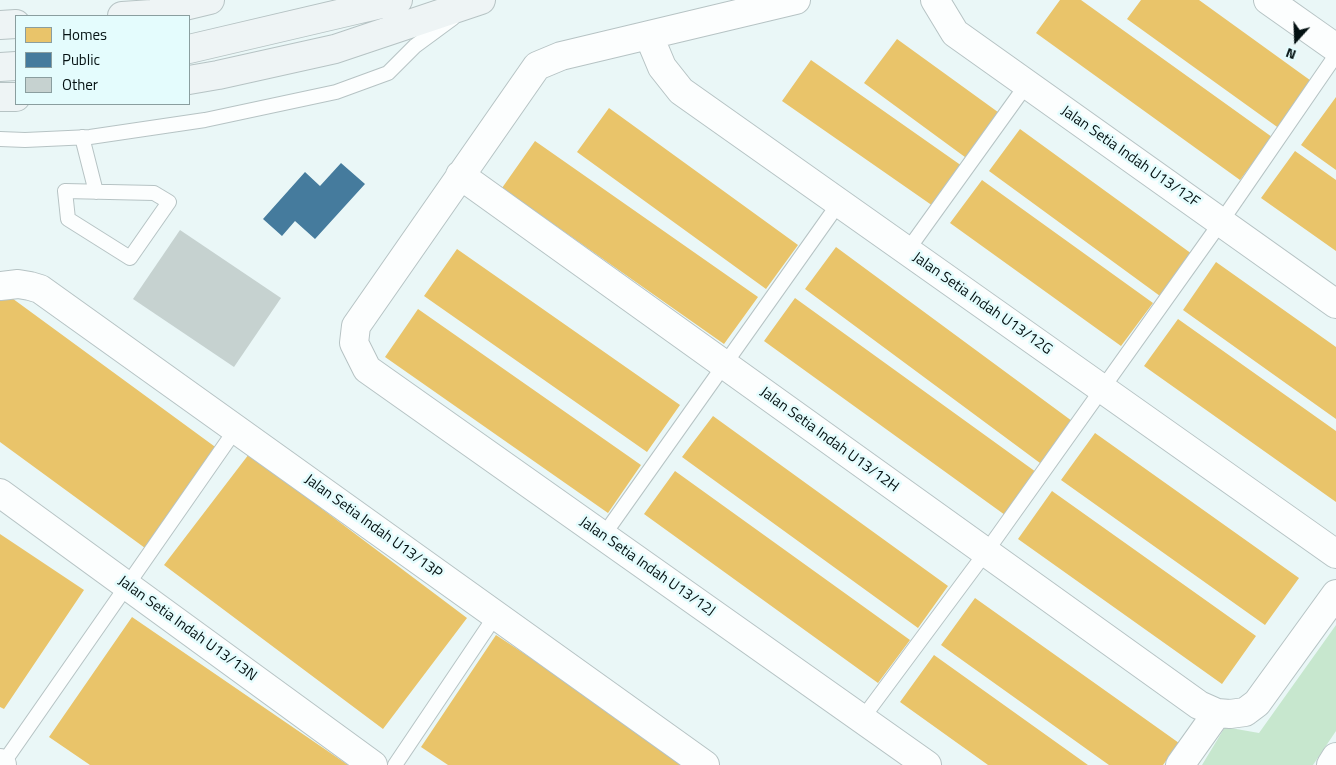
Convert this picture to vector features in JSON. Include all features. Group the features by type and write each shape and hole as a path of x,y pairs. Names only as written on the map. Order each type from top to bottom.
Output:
{"street":[{"path":"137,15 152,14 210,0"},
{"path":"190,49 398,0"},
{"path":"460,175 537,66 561,56 796,0"},
{"name":"Jalan Setia Indah U13/12F","path":"935,0 955,33 1336,304"},
{"path":"1268,0 1336,48"},
{"path":"190,80 335,49 477,1"},
{"path":"0,25 15,24"},
{"name":"Jalan Setia Indah U13/12G","path":"649,36 662,67 681,91 1336,554"},
{"path":"0,67 15,66"},
{"path":"0,97 15,97"},
{"name":"Jalan Setia Indah U13/12H","path":"460,175 1208,709"},
{"name":"Jalan Setia Indah U13/12J","path":"460,175 356,326 354,343 367,369 927,765"},
{"name":"Jalan Setia Indah U13/13P","path":"0,286 18,284 40,289 705,765"},
{"name":"Jalan Setia Indah U13/13N","path":"0,493 373,765"},
{"path":"1180,765 1208,709 1230,714 1245,712 1258,703 1336,594"},
{"path":"1331,765 1336,757"}],"lane":[{"path":"0,139 25,140 82,137 205,120 336,92 388,73 415,46 477,1"},
{"path":"862,719 986,552 1221,222 1336,55"},
{"path":"907,251 1027,84"},
{"path":"82,137 96,192"},
{"path":"65,191 96,192 154,193 169,202 130,258 68,219 65,191"},
{"path":"603,536 839,203"},
{"path":"1,765 236,429"},
{"path":"395,765 496,615"}],"green space":[{"path":"1336,625 1336,731 1313,765 1202,765 1225,727 1259,733"}],"building: Homes":[{"path":"1060,0 1081,0 1272,137 1240,180 1036,33"},
{"path":"1141,0 1199,0 1314,83 1280,129 1127,19"},
{"path":"897,39 1002,115 969,160 864,83"},
{"path":"811,60 962,166 933,206 782,101"},
{"path":"1336,97 1336,170 1301,145"},
{"path":"609,108 798,245 766,289 577,152"},
{"path":"1020,129 1192,254 1160,296 989,171"},
{"path":"535,141 758,297 724,344 502,188"},
{"path":"1295,151 1336,180 1336,251 1261,198"},
{"path":"982,180 1153,303 1121,346 950,223"},
{"path":"836,247 1072,421 1040,463 805,289"},
{"path":"457,249 680,405 647,452 424,296"},
{"path":"1216,262 1336,347 1336,419 1183,310"},
{"path":"5,293 218,449 145,548 0,442 0,300"},
{"path":"795,298 1036,472 1005,515 764,341"},
{"path":"418,309 641,465 608,513 385,357"},
{"path":"1178,319 1336,431 1336,502 1144,366"},
{"path":"713,416 948,586 918,628 682,457"},
{"path":"1095,433 1299,578 1265,625 1061,480"},
{"path":"249,454 467,618 383,729 164,565"},
{"path":"675,471 910,640 878,683 644,514"},
{"path":"1052,491 1256,636 1222,684 1018,539"},
{"path":"0,534 84,590 4,709 0,707"},
{"path":"975,598 1179,743 1163,765 1109,765 941,645"},
{"path":"132,617 348,765 90,765 49,737"},
{"path":"496,635 693,765 448,765 421,747"},
{"path":"934,655 1088,765 988,765 900,702"}],"building: Public":[{"path":"341,163 365,184 315,239 295,221 282,236 263,219 305,172 320,186"}],"building: Other":[{"path":"180,230 281,298 234,367 133,299"}]}
